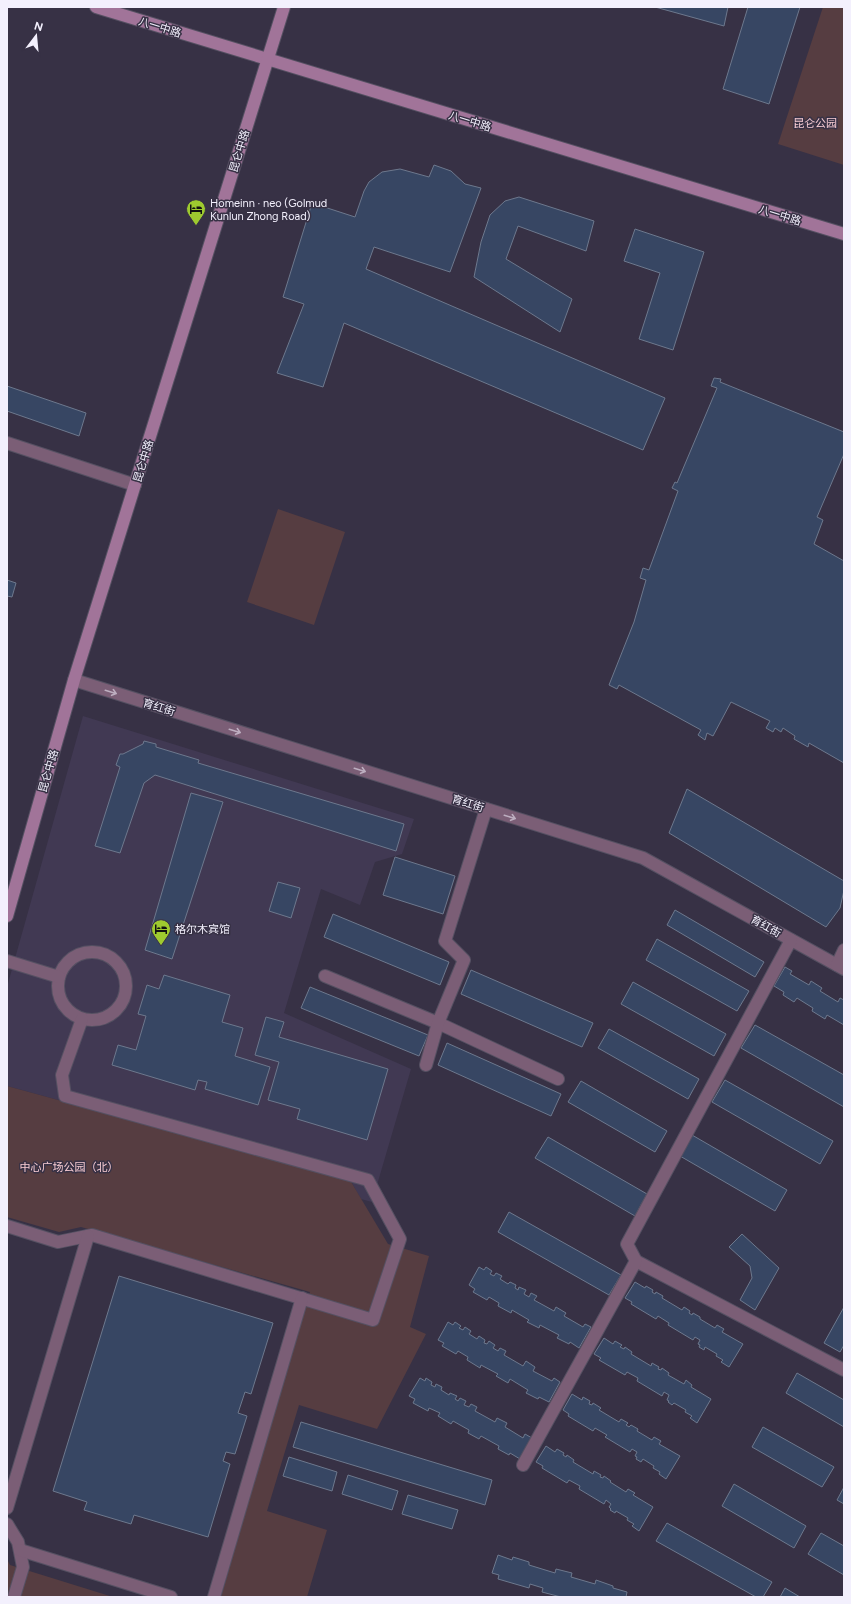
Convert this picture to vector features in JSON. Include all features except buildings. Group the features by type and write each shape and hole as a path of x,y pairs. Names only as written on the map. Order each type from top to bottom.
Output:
{"main road":[{"name":"八一中路","path":"96,7 844,234"},
{"name":"昆仑中路","path":"7,916 74,680 284,7"}],"street":[{"path":"7,443 135,484"},
{"name":"育红街","path":"74,680 643,858 840,967"},
{"path":"426,1065 438,1023 464,960 445,941 486,809"},
{"path":"791,940 627,1244 636,1260 844,1370"},
{"path":"840,967 844,950"},
{"path":"91,952 102,954 112,959 120,968 125,979 126,990 122,1002 115,1011 105,1018 94,1020 82,1019 72,1015 64,1007 59,998 57,987 59,976 63,967 71,959 80,954 91,952"},
{"path":"7,961 59,976"},
{"path":"325,976 438,1023 558,1079"},
{"path":"7,1226 58,1242 92,1235 373,1320 400,1239 368,1180 65,1096 62,1075 82,1019"},
{"path":"7,1508 88,1236"},
{"path":"523,1465 636,1260"},
{"path":"214,1597 302,1298"},
{"path":"7,1524 18,1542 23,1567 14,1597"},
{"path":"20,1550 171,1597"}],"shaded area":[{"name":"格尔木宾馆","path":"83,716 414,819 402,854 375,862 360,905 321,889 284,1013 411,1069 372,1202 361,1199 350,1180 7,1086 7,987"}],"green space":[{"name":"昆仑公园","path":"823,7 844,7 844,165 778,144"},
{"path":"278,509 345,532 314,625 247,602"},
{"name":"中心广场公园（北）","path":"7,1086 350,1180 388,1244 429,1256 410,1327 426,1334 377,1429 299,1405 267,1511 327,1530 307,1597 221,1597 282,1382 310,1292 81,1227 59,1232 7,1217"},
{"path":"7,1559 10,1565 113,1597 7,1597"}],"place":[{"name":"Homeinn · neo (Golmud Kunlun Zhong Road)","path":"196,226"},
{"name":"格尔木宾馆","path":"161,946"}]}
